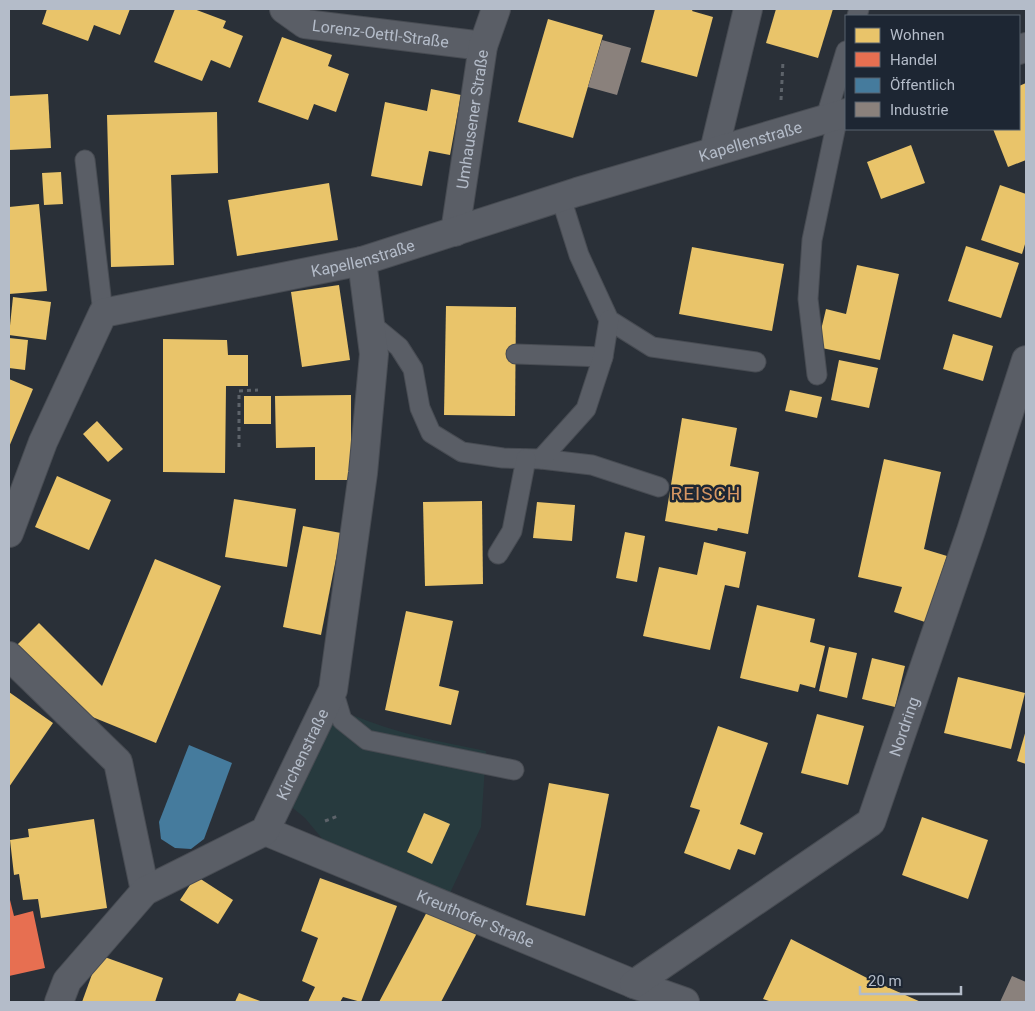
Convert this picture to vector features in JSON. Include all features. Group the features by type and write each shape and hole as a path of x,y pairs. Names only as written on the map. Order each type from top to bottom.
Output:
{"street":[{"name":"Lorenz-Oettl-Straße","path":"284,9 305,24 483,46"},
{"name":"Umhausener Straße","path":"455,232 483,46 496,9"},
{"path":"714,151 748,9"},
{"name":"Kapellenstraße","path":"103,313 362,262 561,198 836,116"},
{"name":"Kirchenstraße","path":"265,831 333,690 363,472 374,354 362,262"},
{"path":"9,533 43,442 103,313"},
{"name":"Nordring","path":"634,984 870,822 971,531 1026,360"},
{"path":"9,656 118,762 145,890"},
{"path":"58,1002 67,981 145,890 265,831"},
{"name":"Kreuthofer Straße","path":"265,831 634,984 686,1002"}],"lane":[{"path":"817,374 808,299 812,240 836,116 845,58"},
{"path":"85,160 103,313"},
{"path":"561,198 579,255 609,320 652,347 756,362"},
{"path":"498,554 512,531 533,459 586,409 603,357 609,320"},
{"path":"370,323 399,347 413,368 420,408 431,433 462,452 503,458 592,465 659,486"},
{"path":"516,354 603,357"},
{"path":"333,690 342,720 367,740 514,770"}],"path":[{"path":"239,447 239,391 258,390"}],"green space":[{"path":"352,715 402,732 486,751 481,827 450,893 325,842 305,818 288,804 328,725"}],"building: Wohnen":[{"path":"47,9 130,9 120,35 94,25 88,41 42,24"},
{"path":"175,9 194,9 226,21 223,28 243,36 230,68 211,60 202,81 154,62"},
{"path":"655,9 693,9 692,11 713,17 697,77 641,62"},
{"path":"776,9 833,9 818,58 766,43"},
{"path":"548,19 603,35 573,138 518,122"},
{"path":"282,37 332,55 328,66 349,74 336,112 314,104 308,120 258,102"},
{"path":"1026,83 1026,160 1008,167 993,130 1020,130 1020,86"},
{"path":"431,89 461,95 450,155 429,151 422,186 371,176 385,102 427,111"},
{"path":"48,94 51,148 9,150 9,96"},
{"path":"217,112 218,173 171,175 174,265 111,267 107,115"},
{"path":"911,145 925,183 881,199 867,162"},
{"path":"61,172 63,204 44,205 42,173"},
{"path":"329,183 338,240 237,256 228,200"},
{"path":"1000,185 1026,194 1026,241 1022,254 981,240"},
{"path":"39,204 47,291 9,294 9,207"},
{"path":"966,246 1019,263 1001,318 948,301"},
{"path":"692,247 784,264 772,331 679,314"},
{"path":"857,265 899,274 880,360 817,347 826,309 846,314"},
{"path":"339,285 350,360 302,367 291,292"},
{"path":"13,297 51,302 46,340 9,335"},
{"path":"446,306 516,307 515,416 444,415"},
{"path":"953,334 993,346 983,381 943,369"},
{"path":"9,338 28,340 25,370 9,368"},
{"path":"163,339 227,340 228,355 248,355 248,386 226,386 225,473 163,472"},
{"path":"839,360 878,368 869,408 831,400"},
{"path":"9,379 33,389 9,447"},
{"path":"790,390 822,397 817,418 785,411"},
{"path":"351,395 351,480 315,480 315,447 276,448 275,396"},
{"path":"244,396 271,396 271,424 244,424"},
{"path":"682,418 737,428 730,466 759,472 748,534 718,528 717,531 665,521"},
{"path":"97,421 123,449 108,462 83,434"},
{"path":"884,459 941,472 924,549 947,556 925,622 894,612 902,587 858,577"},
{"path":"57,476 111,500 89,550 35,527"},
{"path":"234,499 296,509 287,567 225,557"},
{"path":"482,501 483,584 425,586 423,502"},
{"path":"537,502 575,505 572,541 533,538"},
{"path":"303,526 341,533 321,635 283,627"},
{"path":"625,532 645,536 637,582 616,578"},
{"path":"704,542 746,552 739,588 725,585 710,650 643,636 659,567 697,575"},
{"path":"155,559 221,586 156,743 90,716 86,720 13,649 39,623 102,686"},
{"path":"757,605 815,619 810,642 825,646 815,688 800,684 798,692 740,678"},
{"path":"406,611 453,621 439,686 459,691 451,725 385,710"},
{"path":"829,647 857,653 847,698 819,691"},
{"path":"872,658 905,666 895,707 862,699"},
{"path":"958,677 1025,693 1011,749 944,733"},
{"path":"9,692 53,723 9,787"},
{"path":"817,714 864,726 848,785 801,773"},
{"path":"718,726 768,743 740,824 763,833 755,855 738,849 730,870 684,853 700,810 690,807"},
{"path":"1026,730 1026,764 1017,761"},
{"path":"549,783 609,794 585,916 526,905"},
{"path":"424,813 450,824 432,864 407,852"},
{"path":"922,817 988,840 968,899 902,875"},
{"path":"94,819 107,908 41,918 38,899 23,900 19,874 14,875 10,840 29,837 28,829"},
{"path":"196,876 233,900 218,924 180,900"},
{"path":"320,878 397,906 361,1002 343,997 340,1002 308,1002 315,987 302,981 318,938 301,931"},
{"path":"429,908 477,933 441,1002 379,1002"},
{"path":"791,939 869,979 921,1002 772,1002 763,999"},
{"path":"99,955 163,978 155,1002 82,1002"},
{"path":"239,993 263,1002 235,1002"}],"building: Handel":[{"path":"9,896 14,916 33,911 45,968 9,976"}],"building: Öffentlich":[{"path":"189,745 232,763 204,839 191,849 175,848 161,839 159,822"}],"building: Industrie":[{"path":"602,40 631,48 617,95 588,87"},
{"path":"1012,976 1026,982 1026,1002 1000,1002"}],"district":[{"name":"REISCH","path":"706,493"}]}
